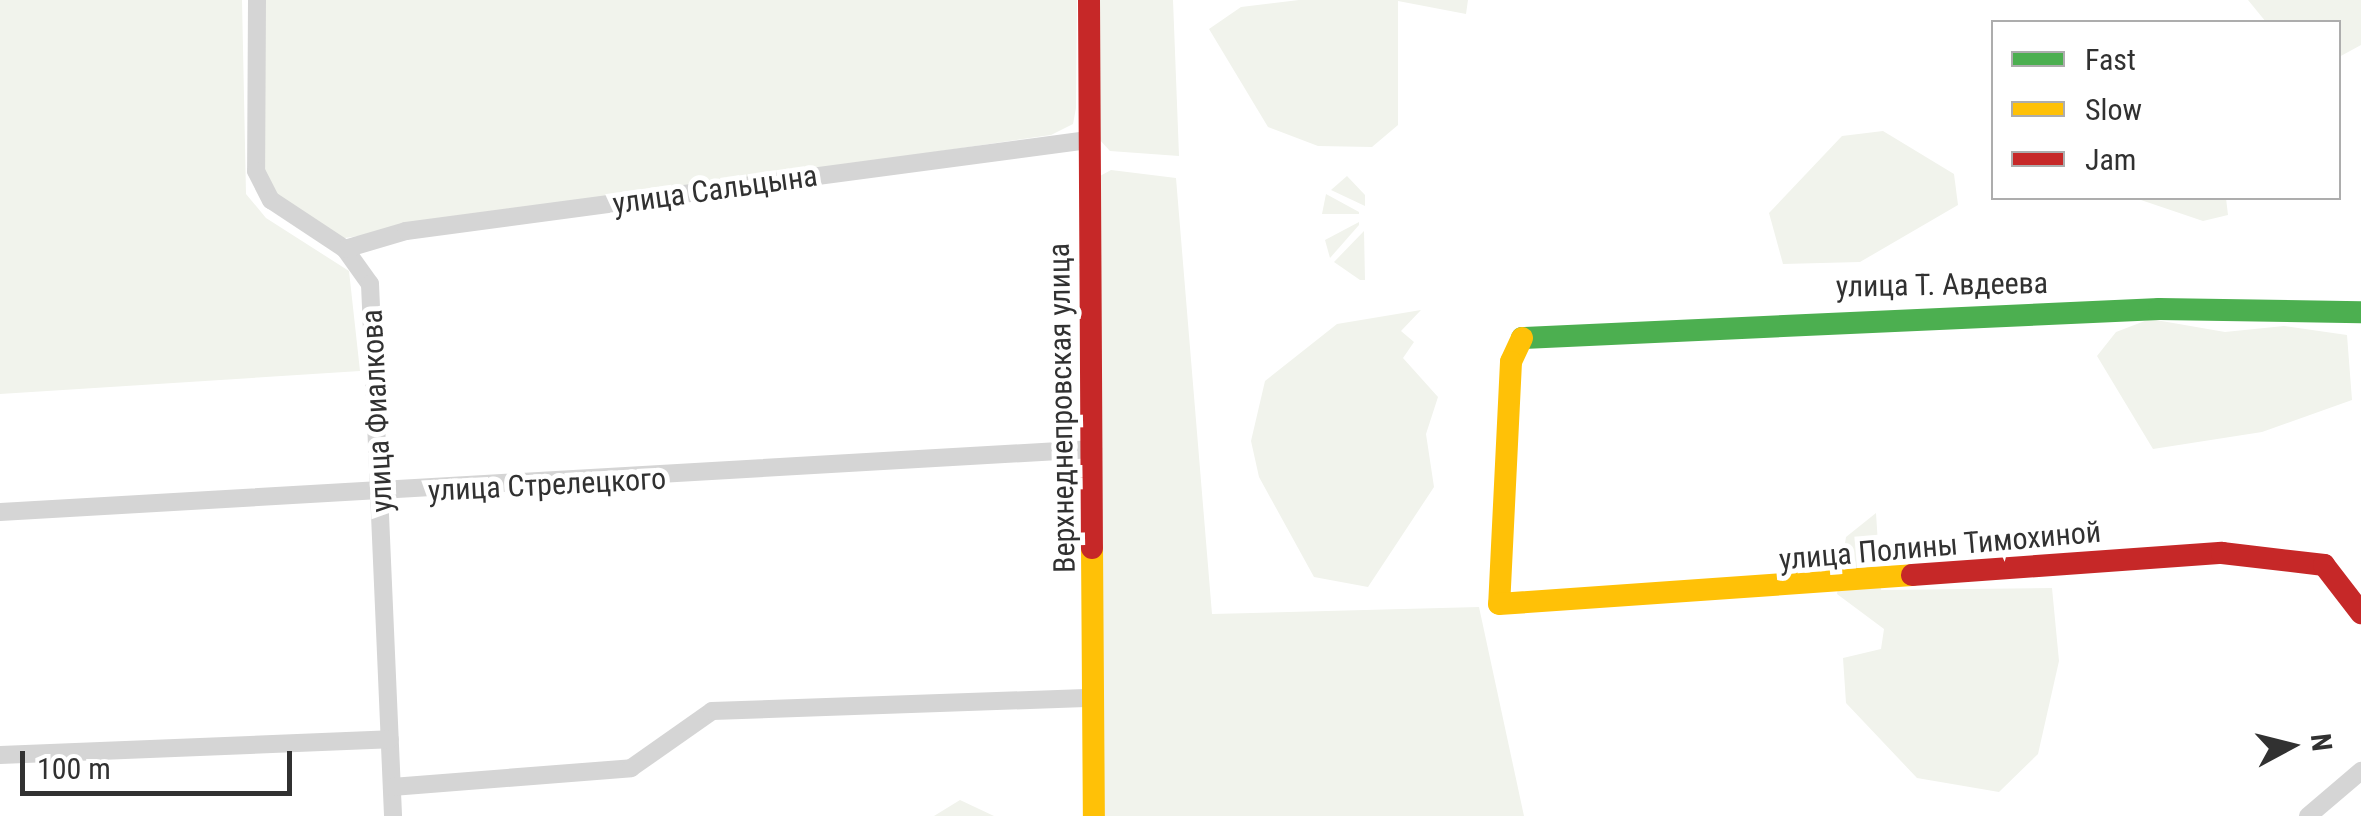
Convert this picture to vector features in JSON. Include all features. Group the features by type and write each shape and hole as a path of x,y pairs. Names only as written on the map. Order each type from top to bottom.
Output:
{"street":[{"path":"258,0 256,171 298,224 345,249"},
{"name":"Верхнеднепровская улица","path":"1089,0 1094,816"},
{"name":"улица Сальцына","path":"345,249 406,231 1088,140"},
{"name":"улица Фиалкова","path":"345,249 370,284 382,495 392,816"},
{"name":"улица Т. Авдеева","path":"1499,604 1512,362 1525,331 2159,308 2361,312"},
{"name":"улица Стрелецкого","path":"0,512 382,495 1094,450"},
{"name":"улица Полины Тимохиной","path":"1499,604 2222,553 2324,565 2361,613"},
{"path":"392,787 631,768 712,710 1092,698"},
{"path":"0,755 390,739"},
{"path":"2308,816 2361,771"}],"shaded area":[{"path":"0,0 242,0 246,194 266,218 349,271 360,371 0,394"},
{"path":"265,0 1077,0 1076,108 1073,124 1051,135 338,239 273,196 262,171"},
{"path":"1099,0 1173,0 1179,156 1110,151 1098,138"},
{"path":"1299,0 1468,0 1466,14 1398,1 1398,125 1372,147 1318,146 1268,127 1209,29 1241,7"},
{"path":"2248,0 2361,0 2361,45 2341,56 2341,20 2264,20"},
{"path":"1883,131 1954,174 1958,205 1860,262 1783,264 1769,213 1842,136"},
{"path":"1111,170 1176,178 1212,614 1479,607 1524,816 1101,816 1100,176"},
{"path":"1347,176 1365,195 1365,206 1331,190"},
{"path":"1326,194 1359,212 1359,214 1322,214"},
{"path":"2141,200 2226,200 2228,215 2203,221"},
{"path":"1359,225 1330,258 1325,240"},
{"path":"1364,231 1365,280 1360,280 1334,262"},
{"path":"1421,310 1401,331 1414,342 1403,358 1438,397 1426,434 1434,487 1368,587 1314,577 1259,477 1251,441 1265,381 1337,324"},
{"path":"2150,319 2225,332 2284,326 2347,335 2352,400 2262,432 2153,449 2097,356 2116,332"},
{"path":"1876,513 1881,590 2052,588 2059,661 2038,754 1999,792 1917,778 1846,703 1843,658 1881,649 1884,629 1837,594 1846,537"},
{"path":"960,800 994,816 934,816"}],"traffic: fast":[{"path":"1522,338 2159,309 2361,312"}],"traffic: slow":[{"path":"1522,338 1511,362 1499,604 1912,575"},
{"path":"1092,548 1094,816"}],"traffic: jam":[{"path":"1089,0 1092,548"},
{"path":"1912,575 2222,553 2324,565 2361,613"}]}
